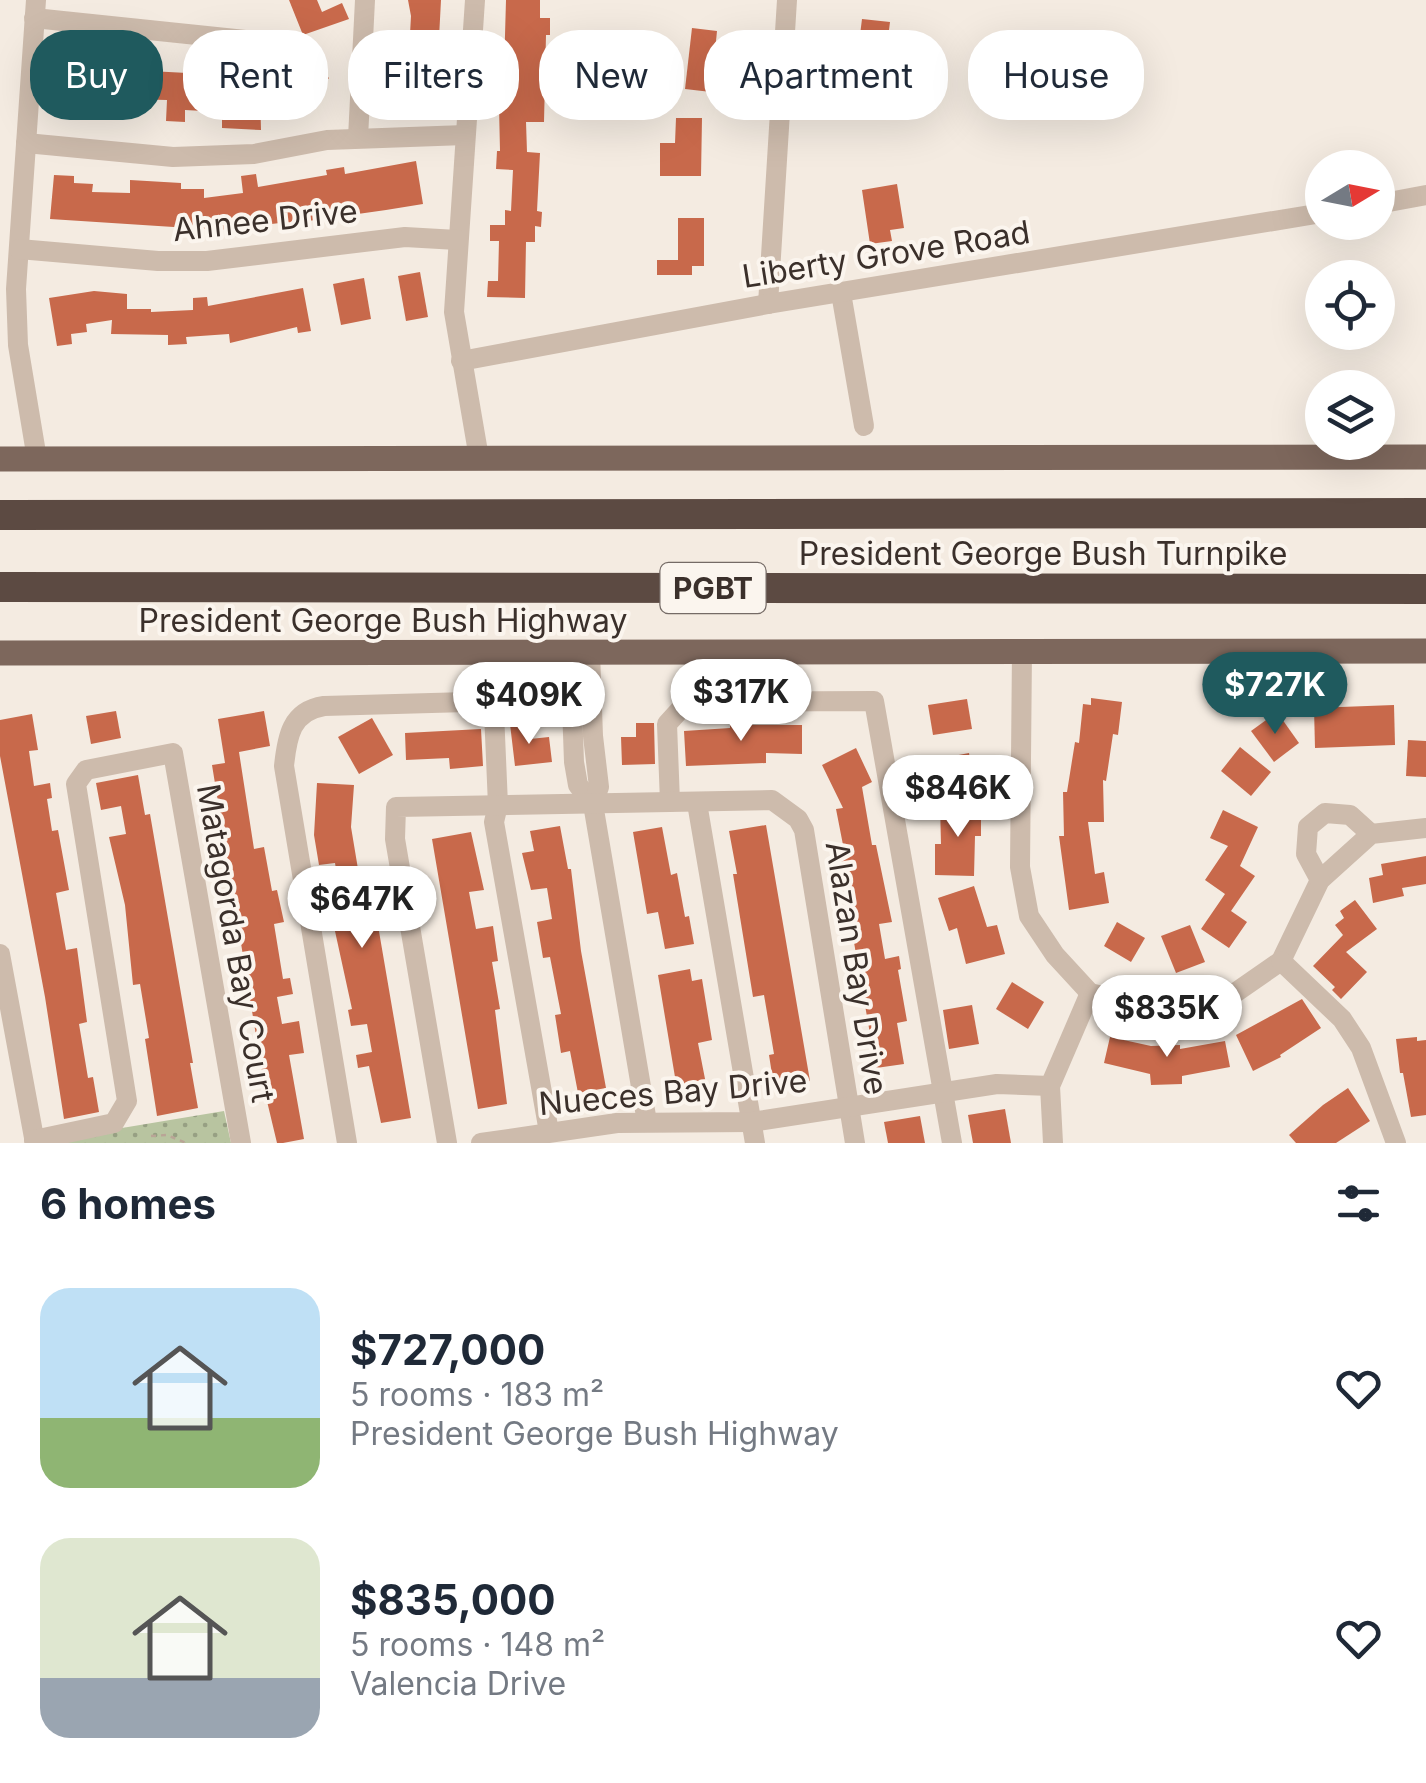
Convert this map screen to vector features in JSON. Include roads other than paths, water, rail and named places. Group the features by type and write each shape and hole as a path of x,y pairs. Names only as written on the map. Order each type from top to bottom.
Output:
{"highway":[{"name":"President George Bush Turnpike","path":"0,515 1426,513"},
{"name":"President George Bush Turnpike","path":"0,587 1426,589"}],"main road":[{"path":"0,459 35,448 479,458 1426,457"},
{"name":"President George Bush Highway","path":"0,653 1426,651"}],"street":[{"path":"358,138 366,0"},
{"path":"475,0 454,312 479,458"},
{"path":"768,304 787,0"},
{"path":"35,448 9,345 35,9 183,31"},
{"path":"26,143 173,158 254,154 327,140 465,135"},
{"path":"1395,201 1426,195"},
{"name":"Liberty Grove Road","path":"461,361 768,304 1305,216"},
{"name":"Ahnee Drive","path":"19,249 158,261 207,261 406,236 457,240"},
{"path":"841,294 864,426"},
{"path":"1022,650 1020,867 1029,916 1055,955 1090,993 1158,1010 1232,996 1281,961 1320,880 1371,834 1426,828"},
{"path":"580,652 600,787 593,804 647,1122"},
{"path":"670,802 667,724 688,702 874,700 952,1143"},
{"path":"348,1143 284,766 287,736 295,721 313,708 483,704 494,712 498,805 494,822 549,1132"},
{"name":"Matagorda Bay Court","path":"34,1142 114,1122 127,1102 76,784 86,770 172,752 241,1143"},
{"name":"Alazan Bay Drive","path":"696,803 772,800 787,808 804,830 855,1143"},
{"path":"447,1143 394,839 396,808 696,803 754,1133"},
{"path":"1320,880 1306,854 1308,827 1325,813 1350,815 1371,834"},
{"path":"0,954 34,1142"},
{"path":"1281,961 1342,1019 1361,1048 1396,1143"},
{"path":"1053,1143 1050,1086 1090,993"},
{"name":"Nueces Bay Drive","path":"480,1143 647,1122 754,1133 848,1105 997,1084 1050,1086"}]}
